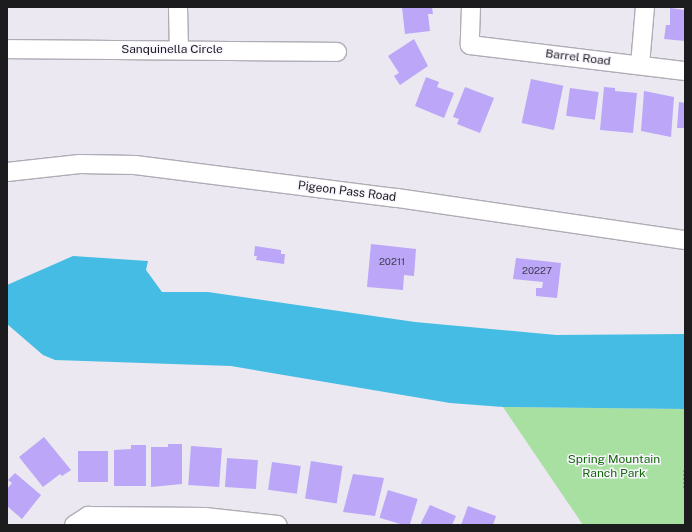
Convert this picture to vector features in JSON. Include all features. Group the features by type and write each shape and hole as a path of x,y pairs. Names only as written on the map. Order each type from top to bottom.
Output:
{"street":[{"path":"178,7 179,50"},
{"name":"Barrel Road","path":"471,7 470,45 685,71"},
{"path":"640,65 645,7"},
{"name":"Sanquinella Circle","path":"7,49 337,52"},
{"name":"Pigeon Pass Road","path":"7,172 73,164 135,165 397,198 685,240"},
{"path":"74,525 88,516 205,517 278,525"}],"path":[{"path":"685,470 685,488"}],"green space":[{"name":"Spring Mountain Ranch Park","path":"503,407 685,409 685,525 583,525"}],"water":[{"path":"73,256 148,261 146,270 162,292 208,292 415,322 556,335 685,334 685,409 503,407 450,403 231,366 55,360 43,355 7,324 7,285"}],"building":[{"path":"402,7 432,7 433,14 428,14 430,31 405,34"},
{"path":"670,8 685,10 685,41 664,39 666,25 670,25"},
{"path":"414,39 428,66 400,85 394,76 399,73 388,56"},
{"path":"426,77 439,82 437,87 454,93 444,118 415,106"},
{"path":"531,79 563,86 554,130 522,123"},
{"path":"465,87 494,98 480,133 457,124 459,119 453,117"},
{"path":"604,87 615,88 615,91 637,93 633,133 600,130"},
{"path":"570,88 599,92 595,120 566,116"},
{"path":"644,91 674,97 671,137 641,131"},
{"path":"679,102 685,103 685,128 677,128"},
{"path":"371,244 416,249 414,276 404,275 403,290 367,287"},
{"path":"255,246 281,250 281,254 285,254 284,264 256,260 257,256 254,256"},
{"path":"516,258 561,263 557,298 536,296 536,288 542,288 543,282 513,279"},
{"path":"44,437 71,470 62,476 60,474 43,487 19,457"},
{"path":"168,444 182,444 182,484 151,487 151,447 168,447"},
{"path":"131,445 146,445 146,486 114,486 114,450 131,449"},
{"path":"191,446 222,448 219,487 188,485"},
{"path":"78,451 108,451 108,482 78,482"},
{"path":"227,458 258,460 256,489 225,487"},
{"path":"311,461 343,466 337,504 305,499"},
{"path":"272,462 301,466 297,494 268,490"},
{"path":"15,473 41,495 22,519 7,506 7,489 12,483 8,480"},
{"path":"353,474 384,478 375,516 343,512"},
{"path":"388,490 418,499 410,525 403,525 380,518"},
{"path":"430,505 456,516 452,525 420,525"},
{"path":"468,506 496,516 493,525 461,525"}]}
